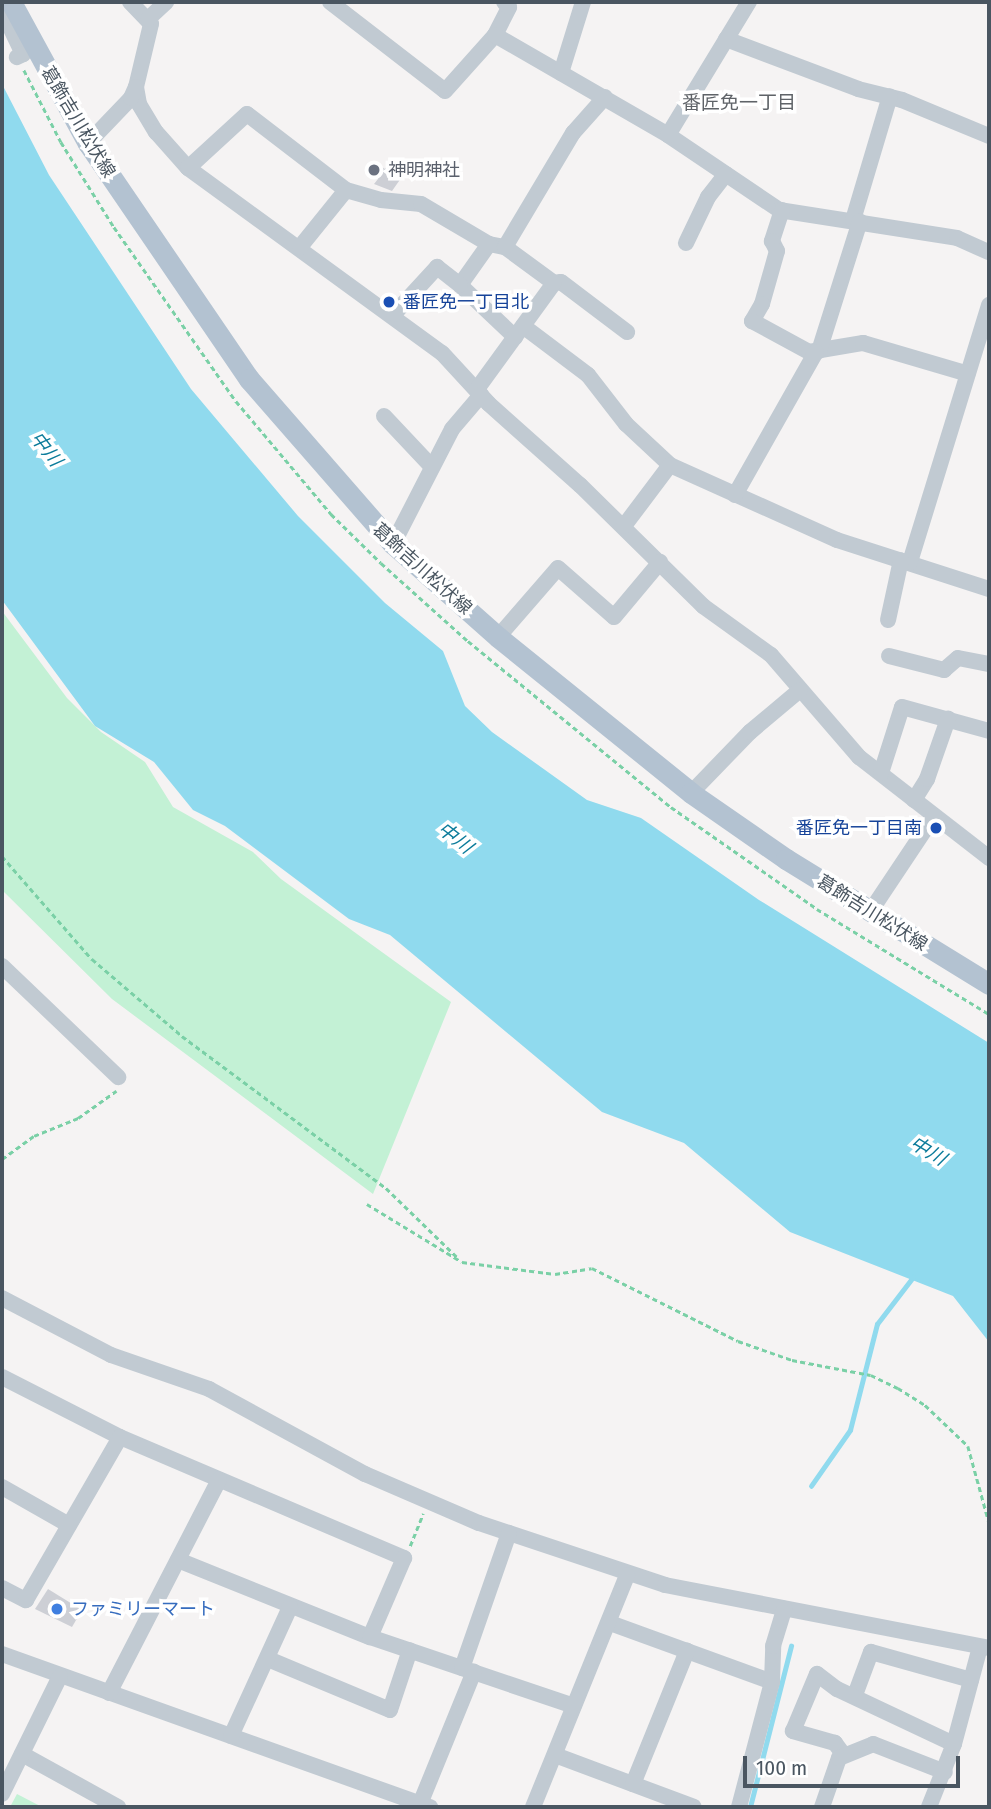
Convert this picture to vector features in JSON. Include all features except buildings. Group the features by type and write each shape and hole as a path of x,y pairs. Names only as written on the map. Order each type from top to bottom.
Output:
{"main road":[{"name":"葛飾吉川松伏線","path":"11,2 88,143 249,379 393,544 498,637 691,793 870,912 989,984"}],"street":[{"path":"88,143 136,87 150,35 149,19 130,2"},
{"path":"149,19 166,2"},
{"path":"330,2 445,91 495,35 509,7 504,2"},
{"path":"561,73 583,2"},
{"path":"668,135 749,2"},
{"path":"2,10 23,54 17,57"},
{"path":"495,35 668,135 782,211 957,238 989,252"},
{"path":"726,39 988,133"},
{"path":"136,87 145,118 188,168 394,314 624,526 703,606 771,655 859,757 989,858"},
{"path":"735,495 818,352 890,96"},
{"path":"460,285 497,245 573,133 606,97"},
{"path":"188,168 247,114 346,190 381,200 421,201 497,245 554,284"},
{"path":"686,243 708,197 726,174"},
{"path":"300,247 346,190"},
{"path":"782,211 772,241 777,251 762,304 752,321 818,352 863,343 968,374"},
{"path":"394,314 437,267 519,331 588,375 626,424 670,465 827,536 989,589"},
{"path":"393,544 452,429 554,284 561,282 627,332"},
{"path":"888,620 989,306"},
{"path":"384,416 432,467"},
{"path":"624,526 670,465"},
{"path":"498,637 558,568 614,617 660,562"},
{"path":"889,656 944,670 958,658 989,664"},
{"path":"691,793 750,732 800,690"},
{"path":"881,774 902,707 989,731"},
{"path":"914,800 926,779 948,719"},
{"path":"870,912 934,817"},
{"path":"2,967 118,1077"},
{"path":"2,1298 111,1355 209,1389 428,1503 627,1575 784,1609 985,1647 971,1680 945,1772 929,1807"},
{"path":"2,1377 120,1437 404,1558 370,1637"},
{"path":"2,1588 26,1600 120,1437"},
{"path":"109,1693 219,1480"},
{"path":"2,1487 69,1525"},
{"path":"2,1654 425,1805 509,1533"},
{"path":"178,1560 370,1637 574,1706"},
{"path":"533,1807 610,1623 627,1575"},
{"path":"231,1736 290,1607"},
{"path":"739,1807 772,1682 773,1646 784,1609"},
{"path":"610,1623 772,1682"},
{"path":"268,1659 390,1710 410,1650"},
{"path":"633,1784 687,1651"},
{"path":"855,1695 871,1652 971,1680"},
{"path":"843,1754 835,1742 793,1731 817,1674 954,1744"},
{"path":"2,1793 60,1676"},
{"path":"822,1807 843,1754 873,1744 945,1772"},
{"path":"22,1754 118,1807"},
{"path":"555,1755 694,1807"}],"path":[{"path":"2,856 92,959 182,1037 386,1188 462,1262"},
{"path":"2,1159 34,1136 78,1118 116,1091 118,1077"},
{"path":"367,1204 462,1262 555,1274 592,1268 738,1341 792,1360 872,1375 925,1405 968,1447 989,1522"},
{"path":"404,1558 428,1503"}],"green space":[{"path":"2,611 67,698 101,732 145,762 173,807 253,852 281,879 451,1002 373,1194 112,999 2,890"},
{"path":"17,1794 42,1807 10,1807"}],"water":[{"name":"中川","path":"2,84 49,175 191,389 298,516 385,603 443,651 465,706 492,732 587,800 641,818 759,900 989,1043 989,1342 953,1296 790,1232 684,1143 602,1112 390,935 349,919 225,826 193,810 154,762 95,726 2,600"}],"waterway":[{"path":"811,1486 850,1430 877,1324 913,1277"},
{"path":"750,1807 791,1646"}],"place":[{"name":"神明神社","path":"374,170"},
{"name":"番匠免一丁目北","path":"389,302"},
{"name":"番匠免一丁目南","path":"936,828"},
{"name":"ファミリーマート","path":"57,1609"}],"district":[{"name":"番匠免一丁目","path":"739,103"}]}
